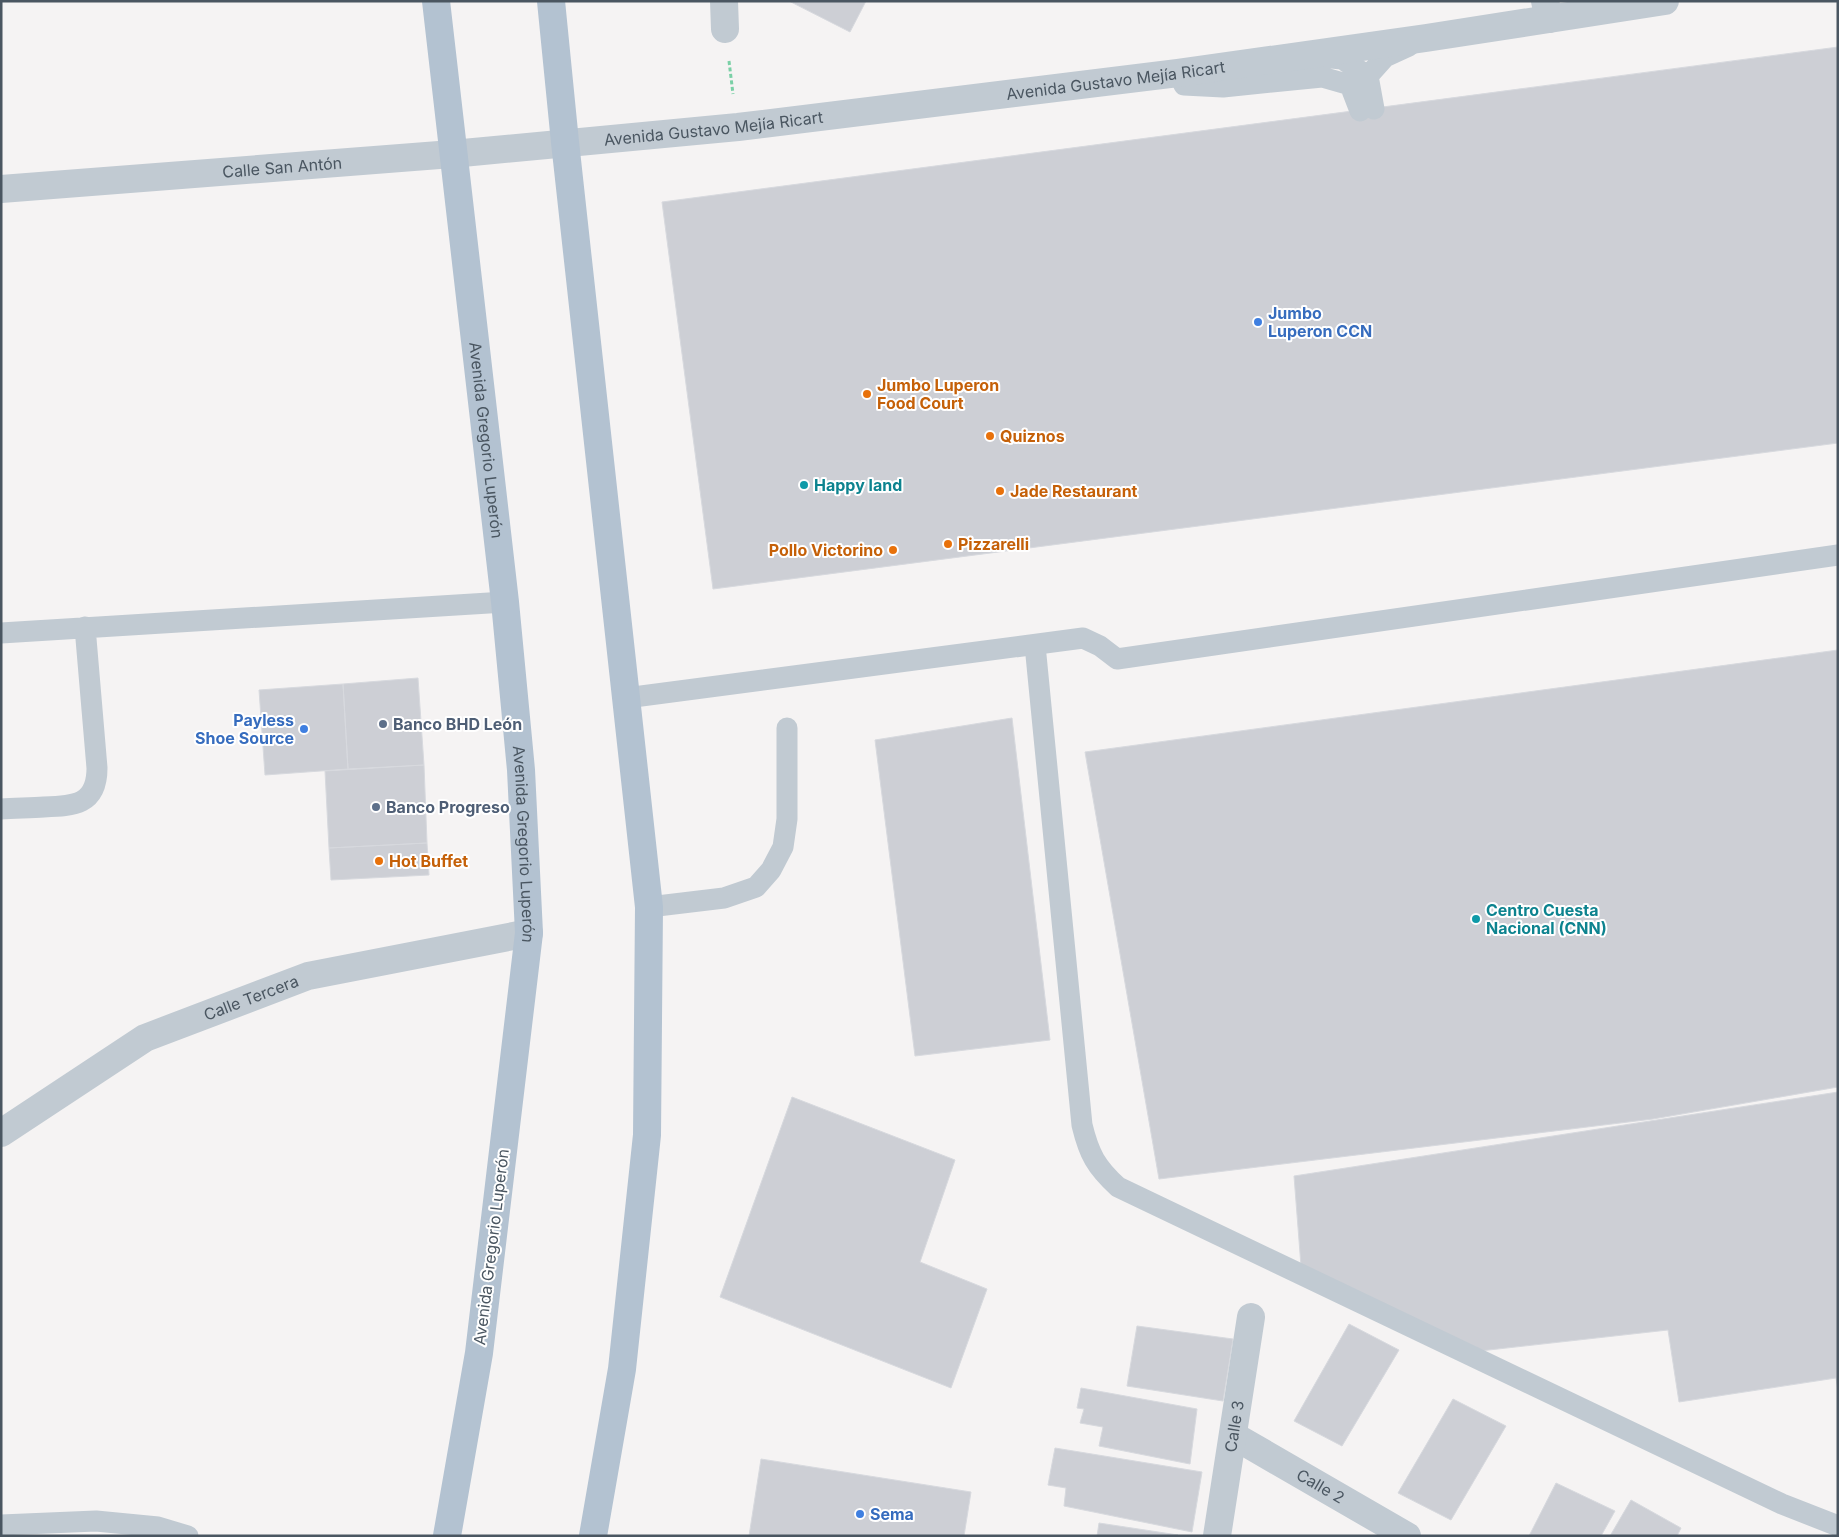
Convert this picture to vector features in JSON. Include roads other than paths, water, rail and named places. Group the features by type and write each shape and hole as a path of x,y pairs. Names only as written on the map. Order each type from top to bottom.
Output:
{"main road":[{"name":"Avenida Gregorio Luperón","path":"436,1 452,154 505,602 521,770 529,933 479,1353 447,1536"},
{"path":"551,1 649,907 647,1135 622,1369 592,1536"}],"street":[{"path":"724,1 725,29"},
{"name":"Avenida Gustavo Mejía Ricart","path":"565,142 738,127 1178,73 1426,38 1547,10 1665,1"},
{"name":"Calle San Antón","path":"1,189 452,154 565,142"},
{"name":"Calle Tercera","path":"1,1133 145,1038 154,1034 308,976 529,933"},
{"name":"Calle 3","path":"1217,1536 1251,1317"},
{"name":"Calle 2","path":"1234,1436 1407,1536"}],"lane":[{"path":"1178,73 1184,85 1223,87 1322,77 1350,85 1367,110 1368,76 1384,57 1426,38"},
{"path":"1306,55 1342,59 1368,76"},
{"path":"626,698 1083,638 1100,646 1117,659 1838,555"},
{"path":"1,632 505,602"},
{"path":"1,809 78,804 94,790 97,768 85,628"},
{"path":"1035,645 1082,1125 1087,1148 1102,1172 1118,1187 1126,1191 1782,1504 1838,1526"},
{"path":"649,907 724,898 756,887 772,870 783,847 787,819 787,728"},
{"path":"1,1525 96,1522 158,1527 188,1536"}],"place":[{"name":"Jumbo Luperon CCN","path":"1258,322"},
{"name":"Jumbo Luperon Food Court","path":"867,394"},
{"name":"Quiznos","path":"990,436"},
{"name":"Happy land","path":"804,485"},
{"name":"Jade Restaurant","path":"1000,491"},
{"name":"Pizzarelli","path":"948,544"},
{"name":"Pollo Victorino","path":"893,550"},
{"name":"Banco BHD León","path":"383,724"},
{"name":"Payless Shoe Source","path":"304,729"},
{"name":"Banco Progreso","path":"376,807"},
{"name":"Hot Buffet","path":"379,861"},
{"name":"Centro Cuesta Nacional (CNN)","path":"1476,919"},
{"name":"Sema","path":"860,1514"}]}
